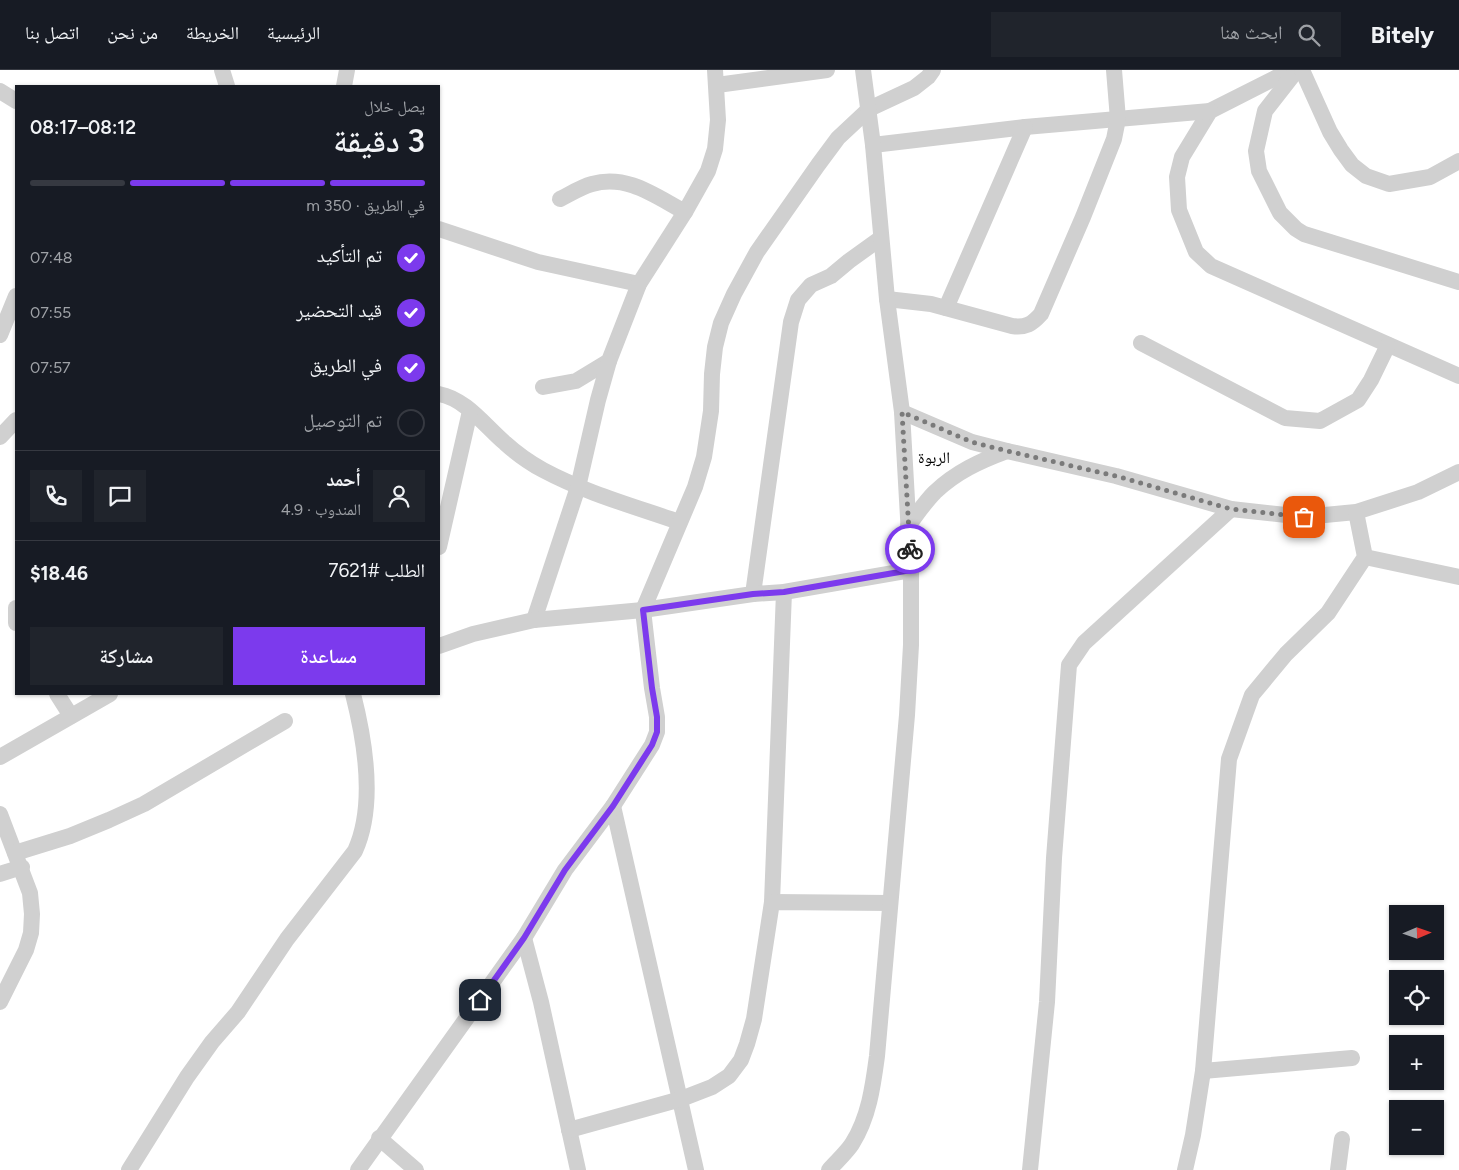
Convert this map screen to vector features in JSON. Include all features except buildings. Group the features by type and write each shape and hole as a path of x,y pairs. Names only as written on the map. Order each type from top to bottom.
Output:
{"street":[{"path":"222,70 227,85"},
{"path":"344,85 346,70"},
{"path":"534,620 578,488 609,361 639,284 685,212 708,171 715,148 718,120 716,77 827,70"},
{"path":"829,1170 852,1145 863,1122 872,1094 910,662 911,570 902,412 887,299 873,145 863,70"},
{"path":"358,1170 379,1138 524,938 565,870 613,806 652,745 657,732 657,717 643,610 695,487 704,457 710,420 715,346 721,323 734,294 758,252 838,138 869,109 914,88 928,77 933,70"},
{"path":"887,299 917,302 946,308 1020,328 1034,322 1041,314 1083,218 1114,139 1118,119 1114,70"},
{"path":"873,145 1025,127 1210,111 1291,70"},
{"path":"1297,70 1265,111 1256,151 1259,171 1280,213 1296,229 1304,234 1459,282"},
{"path":"1302,70 1340,150 1352,165 1366,176 1389,184 1430,177 1459,162"},
{"path":"0,91 15,100"},
{"path":"1210,111 1182,157 1177,177 1179,210 1196,252 1210,266 1459,376"},
{"path":"946,308 1025,127"},
{"path":"560,199 590,184 616,180 632,184 685,212"},
{"path":"440,229 538,262 639,284"},
{"path":"753,594 791,322 798,300 811,285 831,276 882,238"},
{"path":"0,335 15,298"},
{"path":"1141,343 1285,418 1320,421 1358,400 1371,380 1388,345"},
{"path":"543,387 576,381 609,361"},
{"path":"440,394 458,400 507,445 541,469 578,488 679,522"},
{"path":"440,543 470,411"},
{"path":"902,412 972,442 1116,476 1231,509 1304,517 1356,512 1418,492 1459,472"},
{"path":"0,437 15,421"},
{"path":"908,526 934,493 954,476 975,464 1007,451"},
{"path":"1030,1170 1047,1002 1054,858 1069,665 1084,643 1231,509"},
{"path":"1185,1170 1193,1135 1203,1071 1229,758 1252,696 1286,654 1328,614 1365,557 1356,512"},
{"path":"1365,557 1459,577"},
{"path":"440,646 473,634 534,620 643,610 753,594 784,592 911,570"},
{"path":"569,1130 681,1099 712,1086 729,1076 741,1060 754,1019 772,902 784,592"},
{"path":"58,695 71,716"},
{"path":"0,758 108,695"},
{"path":"129,1170 187,1077 212,1042 238,1012 287,939 355,851 361,838 366,806 365,755 361,723 353,695"},
{"path":"0,874 19,860 144,804 285,721"},
{"path":"613,806 696,1170"},
{"path":"0,814 30,893 32,914 31,933 26,950 0,1002"},
{"path":"772,902 890,903"},
{"path":"524,938 541,1002 578,1170"},
{"path":"1203,1071 1352,1058"},
{"path":"379,1138 416,1170"},
{"path":"1338,1170 1342,1139"}],"way so far":[{"path":"910,549 902,412 972,442 1116,476 1231,509 1304,517"}],"district":[{"name":"الربوة","path":"934,457"}],"route":[{"path":"480,1000 524,938 565,870 613,806 641,765 652,745 657,732 657,717 643,610 753,594 784,592 911,570 910,549"}]}
